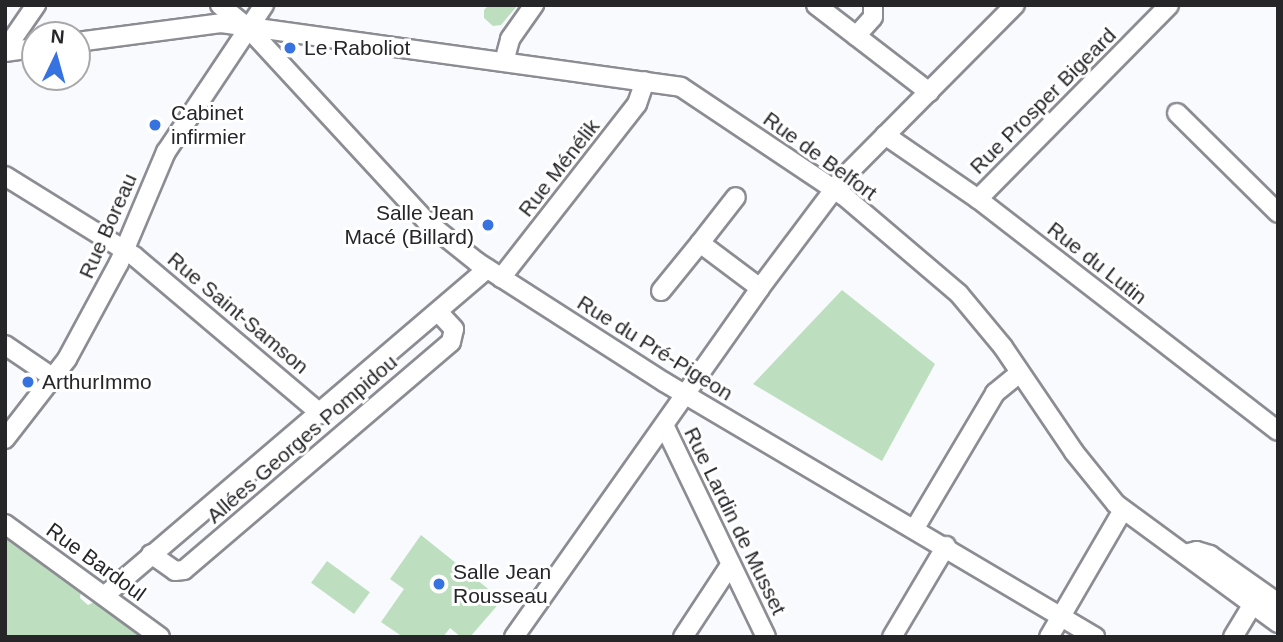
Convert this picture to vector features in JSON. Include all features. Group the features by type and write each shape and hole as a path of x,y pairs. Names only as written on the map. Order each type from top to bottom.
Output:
{"street":[{"path":"5,51 36,5"},
{"name":"Rue du Pré-Pigeon","path":"220,5 248,27 435,231 494,274 684,394 946,546 1095,637"},
{"name":"Rue Boreau","path":"5,439 55,379 82,334 124,251 166,152 264,5"},
{"path":"504,62 510,39 534,5"},
{"path":"816,5 929,92"},
{"path":"856,36 873,17 873,5"},
{"path":"514,637 684,394 834,190 1016,5"},
{"name":"Rue Prosper Bigeard","path":"978,199 1169,5"},
{"name":"Rue de Belfort","path":"91,40 212,23 681,87 834,190 971,305 1096,482 1123,510 1278,623"},
{"name":"Rue Ménélik","path":"494,274 637,104 645,81"},
{"path":"1177,113 1278,213"},
{"name":"Rue du Lutin","path":"886,135 978,199 1278,431"},
{"name":"Rue Saint-Samson","path":"5,176 134,256 321,414"},
{"path":"661,290 736,197"},
{"path":"699,243 760,288"},
{"name":"Allées Georges Pompidou","path":"104,596 438,312 494,274"},
{"name":"Allées Georges Pompidou","path":"151,554 175,571 184,570 451,342 454,329 438,312"},
{"path":"5,345 55,379"},
{"path":"915,528 995,393 1020,373"},
{"name":"Rue Lardin de Musset","path":"664,425 766,637"},
{"path":"1049,637 1123,510"},
{"name":"Rue Bardoul","path":"5,524 160,637"},
{"path":"892,637 946,546"},
{"path":"1185,554 1197,551 1210,555 1278,603"},
{"path":"683,637 731,564"},
{"path":"1233,637 1252,605"}],"green space":[{"path":"489,5 517,6 501,25 493,26 484,18 484,10"},
{"path":"842,290 935,364 882,461 753,384"},
{"path":"5,535 81,590 80,598 88,605 96,601 144,637 5,637"},
{"name":"Salle Jean Rousseau","path":"421,535 502,600 470,637 461,637 450,628 443,637 403,637 381,622 404,589 390,579"},
{"path":"327,561 370,592 354,614 311,583"}],"place":[{"name":"Le Raboliot","path":"290,48"},
{"name":"Cabinet infirmier","path":"155,125"},
{"name":"Salle Jean Macé (Billard)","path":"488,225"},
{"name":"ArthurImmo","path":"28,382"},
{"name":"Salle Jean Rousseau","path":"439,584"}]}
